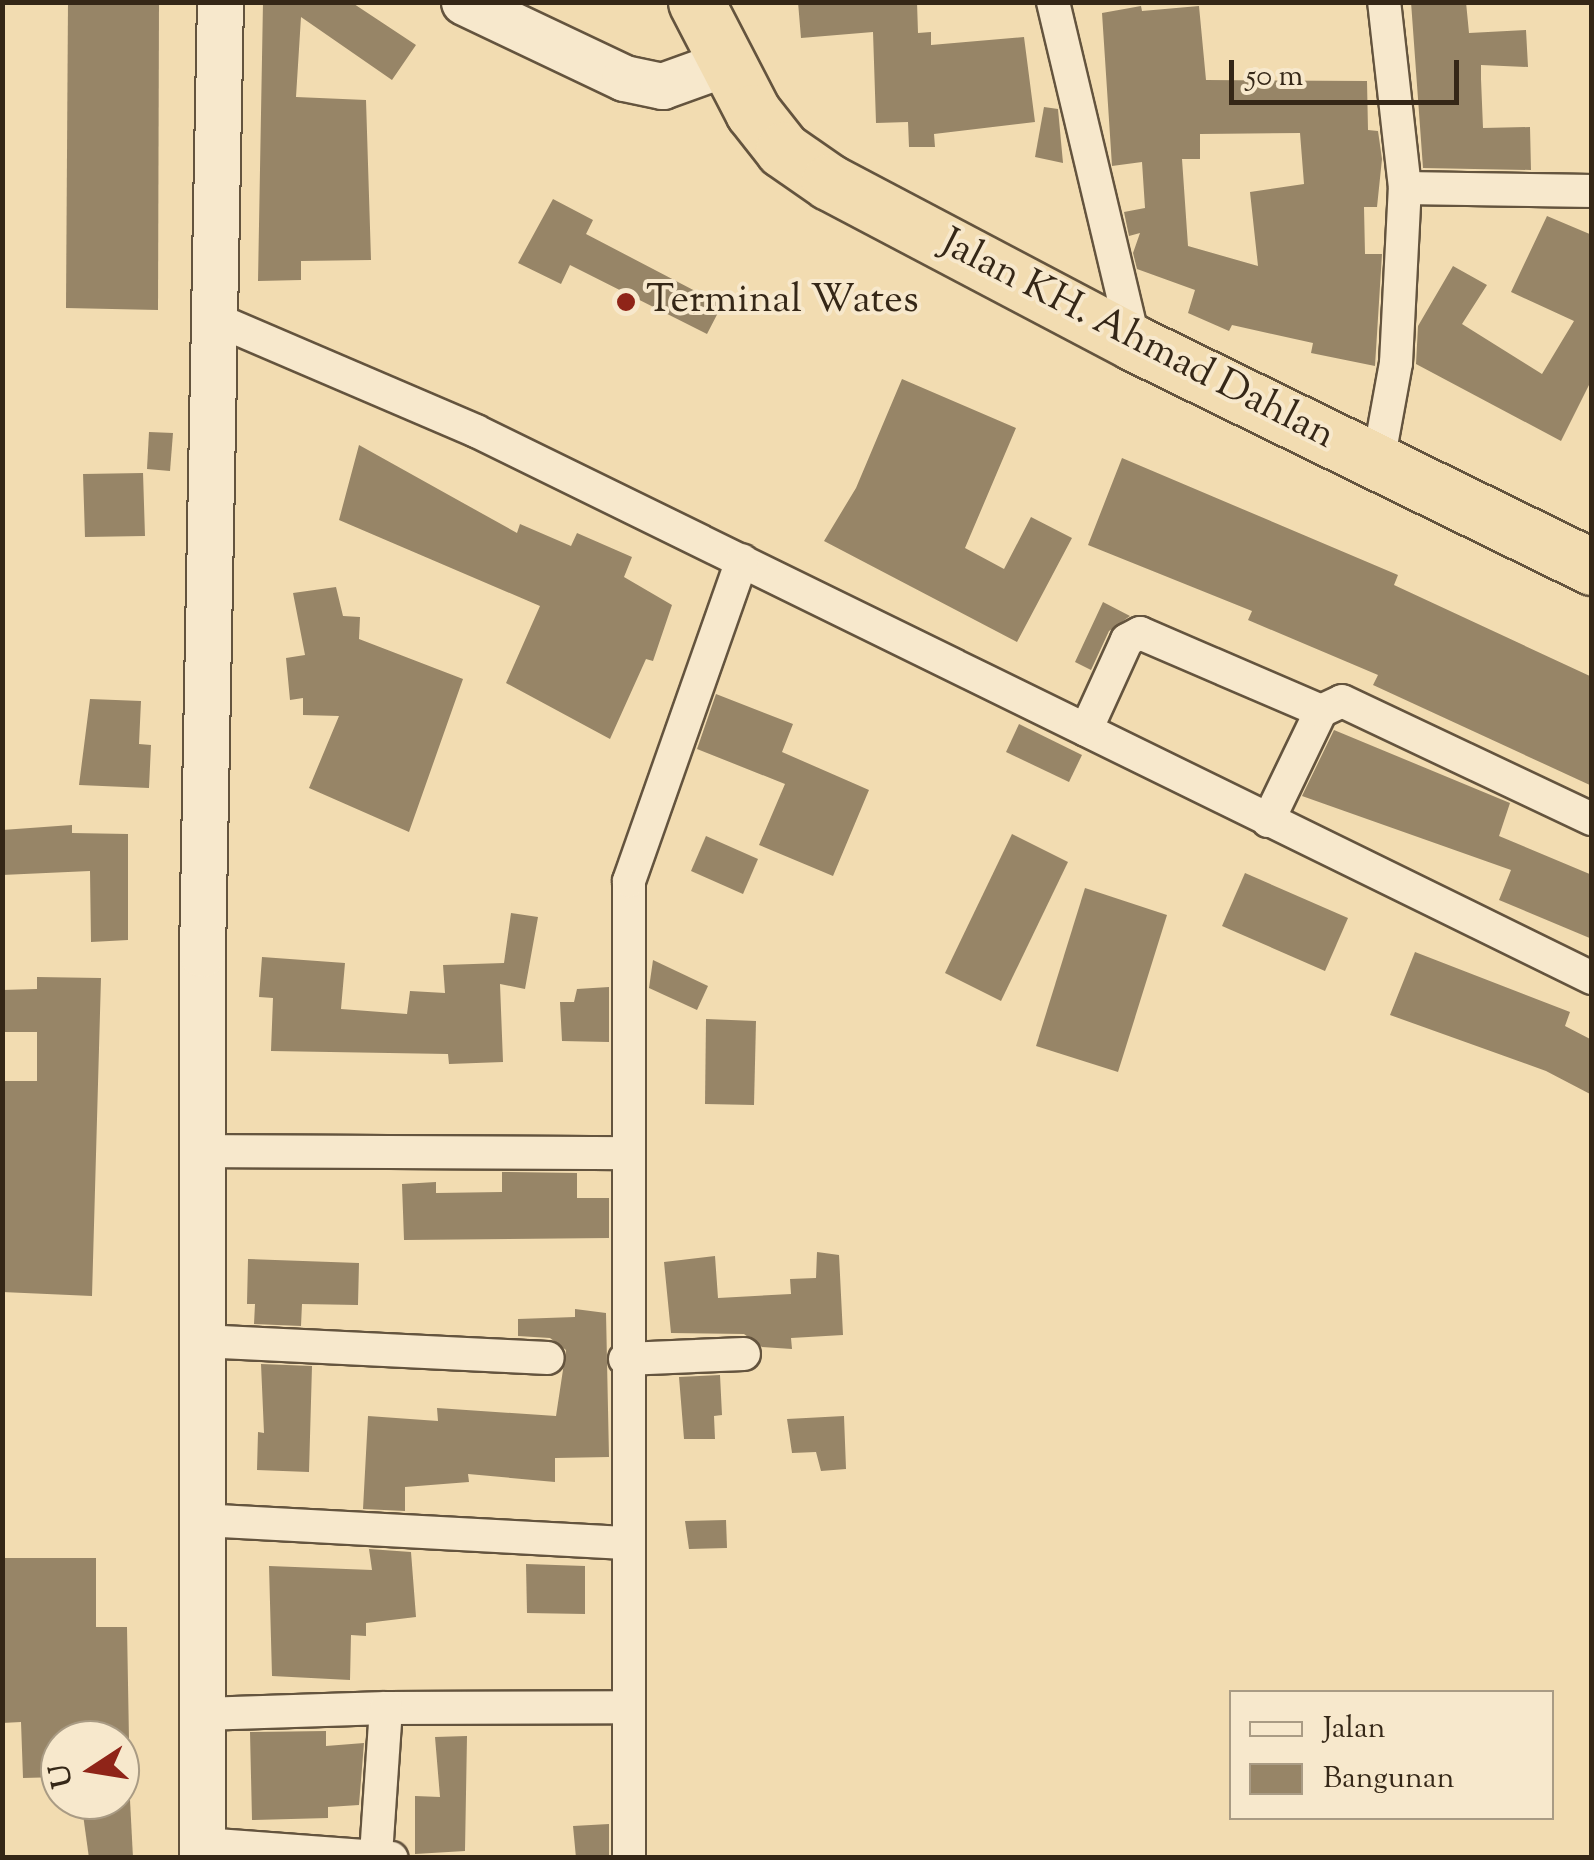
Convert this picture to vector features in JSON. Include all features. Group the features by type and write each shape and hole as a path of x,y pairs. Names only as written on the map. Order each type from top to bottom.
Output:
{"highway":[{"name":"Jalan KH. Ahmad Dahlan","path":"696,2 723,64 783,150 829,182 1134,343 1592,568"}],"street":[{"path":"220,2 202,1151 202,1851 391,1858"},
{"path":"464,2 624,78 662,86 723,64"},
{"path":"1053,2 1134,343"},
{"path":"1378,462 1396,363 1405,188 1384,2"},
{"path":"1405,188 1592,191"},
{"path":"215,318 476,431 1592,978"},
{"path":"629,1858 625,1358 629,881 742,560"},
{"path":"1086,730 1127,640 1140,632 1321,711 1350,702 1592,819"},
{"path":"1268,820 1321,711"},
{"path":"202,1151 626,1154"},
{"path":"201,1341 548,1358"},
{"path":"625,1358 744,1354"},
{"path":"201,1520 627,1543"},
{"path":"202,1714 628,1707"},
{"path":"376,1856 386,1708"}],"building":[{"path":"68,2 159,2 158,310 66,308"},
{"path":"263,2 351,2 416,45 392,80 301,17 296,97 366,100 371,260 301,261 301,280 258,281"},
{"path":"798,2 917,2 918,33 931,32 931,45 1024,37 1035,122 934,134 935,147 909,147 908,122 876,123 873,32 801,38"},
{"path":"1411,2 1466,2 1469,33 1526,30 1528,67 1481,65 1481,79 1483,128 1530,127 1531,170 1423,168"},
{"path":"1141,6 1142,11 1199,6 1206,80 1367,81 1368,130 1378,131 1382,159 1377,207 1364,207 1365,254 1382,254 1375,366 1311,353 1313,343 1232,325 1229,331 1188,313 1195,290 1137,269 1133,253 1140,233 1129,236 1124,212 1145,208 1142,162 1112,166 1102,13","holes":["1300,133 1304,184 1250,192 1258,266 1188,246 1182,159 1200,159 1200,134"]},
{"path":"1044,107 1058,109 1063,163 1035,157"},
{"path":"553,199 593,220 586,234 722,305 707,334 570,265 561,284 518,263"},
{"path":"1547,216 1592,235 1592,379 1561,441 1416,364 1418,326 1453,266 1487,285 1462,324 1542,374 1574,321 1511,292"},
{"path":"902,379 1016,428 965,548 1004,569 1031,517 1072,538 1017,642 824,541 856,488"},
{"path":"149,432 173,433 170,471 147,469"},
{"path":"359,445 517,533 520,524 571,546 577,533 632,557 624,577 672,605 653,661 646,659 610,739 506,683 540,606 339,520"},
{"path":"1122,458 1398,575 1394,585 1592,677 1592,786 1373,685 1378,675 1248,620 1252,611 1088,545"},
{"path":"143,473 145,536 85,537 83,474"},
{"path":"336,587 343,616 360,617 359,639 463,679 409,832 309,788 339,716 303,715 303,698 290,700 286,658 305,655 293,593"},
{"path":"1103,602 1130,616 1109,631 1091,670 1075,662"},
{"path":"716,694 793,724 782,752 869,790 833,876 759,845 785,784 697,749"},
{"path":"90,699 141,701 139,744 151,745 149,788 79,785"},
{"path":"1019,724 1082,755 1069,782 1006,752"},
{"path":"1334,730 1510,803 1499,836 1592,875 1592,939 1499,900 1511,870 1302,796"},
{"path":"72,825 72,833 128,834 128,940 91,942 90,871 2,875 2,830"},
{"path":"1012,834 1068,862 1001,1001 945,973"},
{"path":"706,836 758,859 743,894 691,871"},
{"path":"1245,873 1348,918 1325,971 1222,926"},
{"path":"1085,888 1167,915 1118,1072 1036,1046"},
{"path":"511,913 538,917 525,989 500,984 503,1062 449,1064 448,1054 271,1051 273,998 259,997 262,957 345,963 341,1009 407,1014 410,991 445,993 443,965 504,963"},
{"path":"1415,952 1570,1012 1565,1026 1592,1040 1592,1095 1546,1071 1390,1015"},
{"path":"653,960 708,986 697,1010 649,988"},
{"path":"37,977 101,978 92,1296 2,1292 2,1081 37,1081 37,1032 2,1032 2,990 37,989"},
{"path":"609,987 609,1042 562,1041 560,1002 574,1002 577,989"},
{"path":"706,1019 756,1021 754,1105 705,1104"},
{"path":"502,1172 577,1173 577,1198 609,1198 609,1238 404,1240 402,1184 436,1182 436,1193 502,1192"},
{"path":"817,1252 839,1255 843,1335 791,1338 792,1349 762,1347 744,1334 671,1333 664,1262 715,1256 718,1298 791,1294 790,1279 816,1278"},
{"path":"248,1259 359,1263 358,1305 302,1304 301,1326 254,1324 255,1304 247,1304"},
{"path":"575,1309 606,1313 609,1457 555,1458 555,1482 468,1474 469,1482 405,1487 405,1511 363,1509 368,1416 438,1421 437,1408 556,1416 566,1350 550,1338 518,1336 518,1319 575,1317"},
{"path":"261,1364 312,1366 309,1472 257,1470 258,1432 264,1433"},
{"path":"720,1375 722,1415 714,1416 715,1439 684,1439 679,1377"},
{"path":"844,1416 846,1469 821,1471 816,1452 792,1453 787,1419"},
{"path":"726,1520 727,1548 689,1549 685,1521"},
{"path":"369,1549 411,1552 416,1617 366,1623 366,1636 351,1635 350,1680 272,1676 269,1566 372,1570"},
{"path":"2,1558 96,1558 96,1627 127,1627 129,1720 40,1720 40,1778 23,1778 21,1722 2,1723"},
{"path":"526,1564 585,1566 585,1614 527,1613"},
{"path":"326,1731 326,1746 364,1743 359,1805 328,1807 328,1818 252,1820 250,1732"},
{"path":"467,1736 465,1851 415,1854 415,1796 440,1797 435,1737"},
{"path":"84,1820 131,1820 133,1858 89,1858"},
{"path":"609,1824 609,1855 576,1858 573,1826"}],"place":[{"name":"Terminal Wates","path":"626,302"}]}
